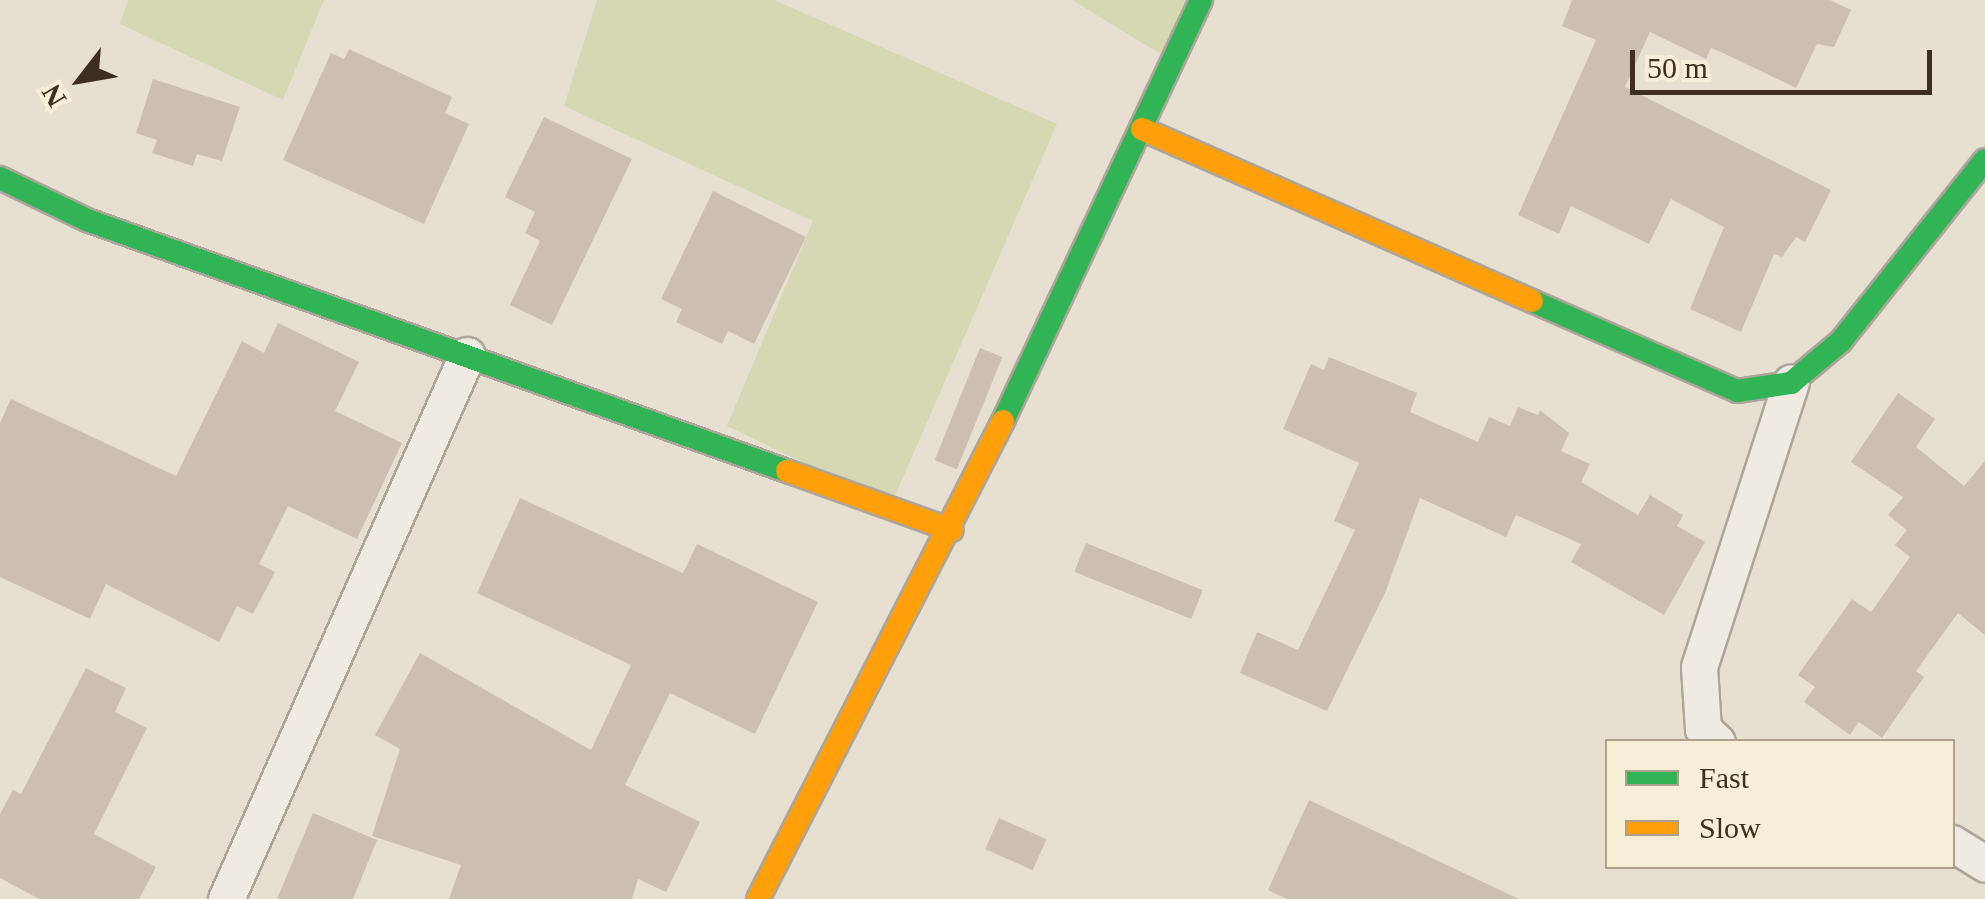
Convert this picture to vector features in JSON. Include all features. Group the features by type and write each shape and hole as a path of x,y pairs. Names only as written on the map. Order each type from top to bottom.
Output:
{"street":[{"path":"758,899 952,530 1201,0"},
{"path":"1142,129 1738,391 1791,383"},
{"path":"1714,739 1704,729 1699,667 1791,383 1841,340 1964,178 1985,160"},
{"path":"0,178 87,220 952,530"},
{"path":"226,899 467,355"},
{"path":"1955,845 1985,864"}],"green space":[{"path":"128,0 324,0 283,100 120,24"},
{"path":"597,0 774,0 1057,124 891,505 727,426 813,221 564,106"},
{"path":"1072,0 1191,0 1167,58"}],"building":[{"path":"1572,0 1830,0 1851,10 1834,47 1817,44 1796,88 1711,48 1706,59 1650,32 1625,87 1831,190 1805,242 1796,237 1782,257 1774,254 1741,332 1690,309 1724,227 1671,199 1649,244 1571,206 1559,234 1518,215 1596,40 1562,26"},
{"path":"349,49 452,97 445,113 469,124 424,224 283,160 331,53 344,59"},
{"path":"153,79 240,107 222,161 197,154 193,166 152,153 157,140 136,133"},
{"path":"544,117 632,159 552,325 510,305 540,241 525,233 535,212 505,197"},
{"path":"713,191 806,237 754,344 728,331 722,344 676,322 682,309 661,299"},
{"path":"278,323 359,362 335,411 402,443 357,539 288,506 259,564 275,572 253,614 237,606 219,642 106,584 90,619 0,577 0,423 11,399 176,476 242,341 264,353"},
{"path":"980,348 1002,357 957,469 935,460"},
{"path":"1329,357 1417,393 1410,412 1478,442 1489,417 1510,426 1518,407 1538,415 1540,410 1569,433 1561,451 1590,464 1581,482 1638,515 1650,495 1683,515 1677,526 1705,542 1664,615 1571,562 1581,544 1516,515 1506,537 1420,498 1385,593 1327,711 1240,673 1257,632 1298,650 1355,530 1334,521 1359,463 1283,429 1311,364 1324,370"},
{"path":"1898,393 1935,419 1916,447 1964,486 1985,461 1985,635 1958,613 1916,671 1924,677 1882,738 1859,722 1850,735 1804,702 1815,687 1798,675 1852,599 1871,612 1910,557 1895,545 1907,530 1888,515 1903,497 1851,462"},
{"path":"520,498 683,573 697,544 818,602 755,734 670,693 625,785 700,822 666,892 638,879 632,899 449,899 461,865 372,836 400,749 375,735 420,653 591,750 631,665 477,593"},
{"path":"1086,543 1203,590 1191,619 1074,572"},
{"path":"86,668 126,688 115,712 147,728 94,834 156,867 139,899 39,899 0,878 0,814 13,790 21,794"},
{"path":"1309,800 1519,899 1287,899 1268,890"},
{"path":"313,813 377,840 353,899 277,899"},
{"path":"999,818 1047,839 1033,870 985,849"}],"traffic: fast":[{"path":"1003,421 1201,0"},
{"path":"1532,301 1737,391 1791,383 1841,341 1985,160"},
{"path":"0,178 87,220 787,471"}],"traffic: slow":[{"path":"1142,129 1532,301"},
{"path":"758,899 1003,421"},
{"path":"787,471 952,530"}]}
